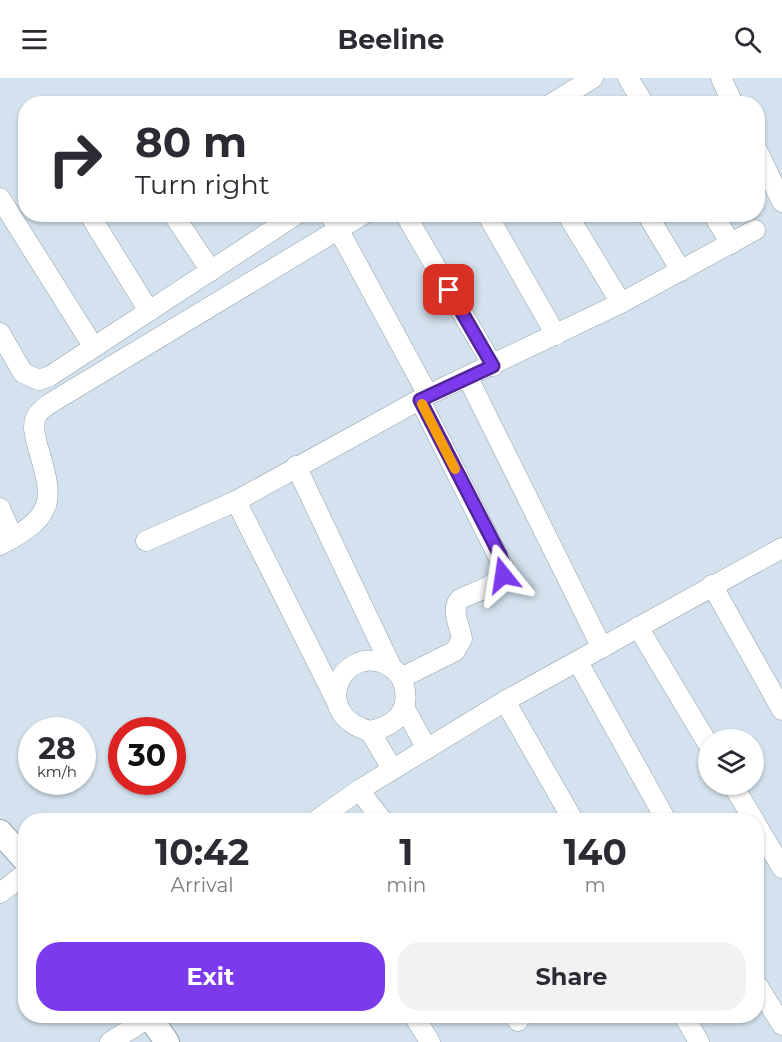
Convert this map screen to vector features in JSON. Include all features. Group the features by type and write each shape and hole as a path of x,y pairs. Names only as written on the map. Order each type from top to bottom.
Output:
{"main road":[{"path":"0,832 18,852"},
{"path":"155,1023 167,1042"}],"street":[{"path":"577,96 593,78"},
{"path":"628,78 639,96"},
{"path":"721,78 730,96"},
{"path":"765,167 782,202"},
{"path":"0,198 93,346"},
{"path":"95,222 149,311"},
{"path":"178,222 211,271"},
{"path":"0,333 23,373 39,380 50,376 285,222"},
{"path":"0,508 7,542 38,520 47,503 50,487 34,426 36,415 49,404 334,222 424,397 504,566 503,575 498,581 460,599 455,604 454,610 462,639 455,651 396,672 376,661 360,662 347,670 338,684 336,699"},
{"path":"410,222 493,366"},
{"path":"492,222 556,335"},
{"path":"572,222 621,303"},
{"path":"652,222 681,271"},
{"path":"718,222 731,244"},
{"path":"146,542 236,501 424,397 468,378 621,303 755,230"},
{"path":"468,378 602,648"},
{"path":"236,501 336,699 341,715 354,726 370,731 384,728 396,720 404,707 406,692 296,466"},
{"path":"327,813 392,769 505,701 712,585 781,551"},
{"path":"712,585 782,710"},
{"path":"638,627 699,729"},
{"path":"578,662 662,813"},
{"path":"505,701 569,813"},
{"path":"404,707 427,748"},
{"path":"370,731 392,769"},
{"path":"359,790 377,813"},
{"path":"739,795 750,813"},
{"path":"764,837 782,868"},
{"path":"0,893 18,879"},
{"path":"764,995 782,1025"},
{"path":"110,1042 139,1023"},
{"path":"418,1023 430,1042"},
{"path":"688,1023 699,1042"}],"slow traffic":[{"path":"422,404 455,469"}],"route":[{"path":"449,290 493,366 420,400 500,555 504,566 503,575"}]}
